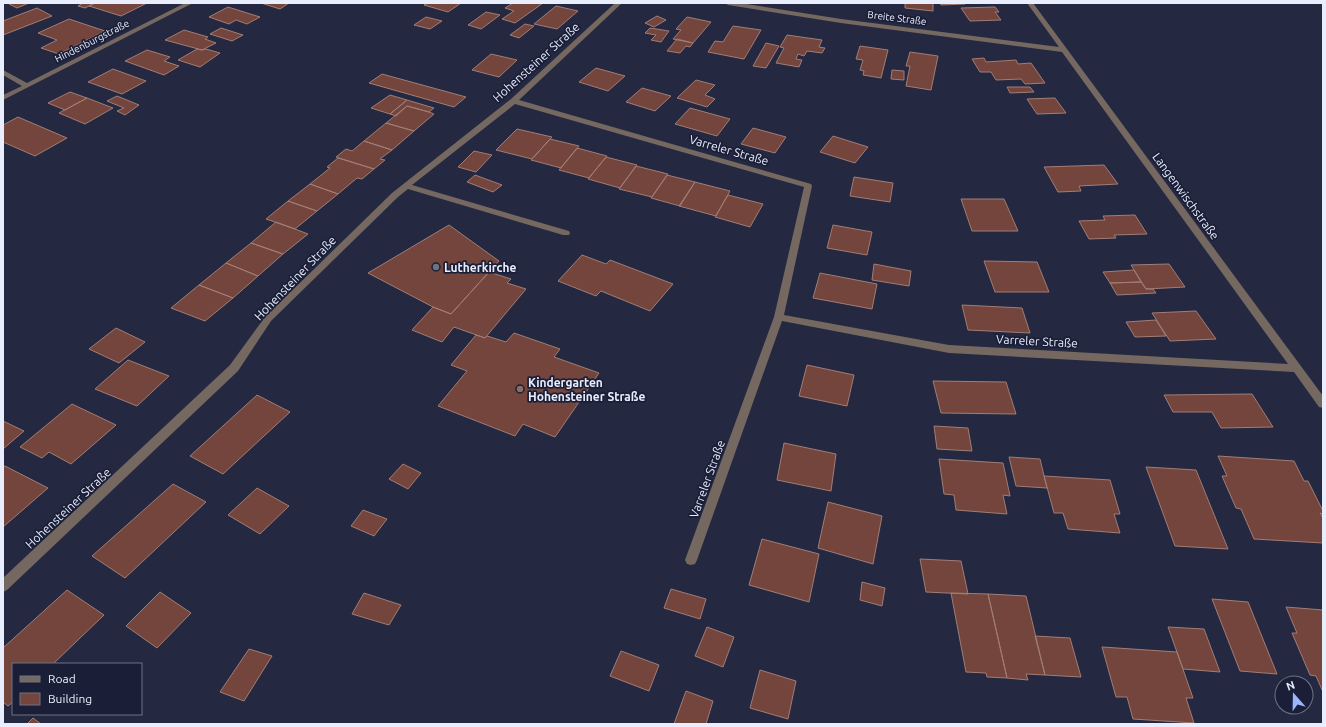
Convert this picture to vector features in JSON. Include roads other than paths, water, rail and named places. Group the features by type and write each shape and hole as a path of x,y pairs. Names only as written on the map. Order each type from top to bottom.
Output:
{"street":[{"name":"Hindenburgstraße","path":"3,98 190,3"},
{"name":"Hohensteiner Straße","path":"3,586 234,368 268,319 394,195 514,100 619,3"},
{"name":"Breite Straße","path":"728,3 841,21 1064,50"},
{"name":"Langenwischstraße","path":"1030,3 1323,404"},
{"path":"3,72 27,86"},
{"name":"Varreler Straße","path":"514,100 808,186 779,317 691,560"},
{"path":"406,186 566,233"},
{"name":"Varreler Straße","path":"779,317 949,349 1297,368"}],"place":[{"name":"Lutherkirche","path":"436,267"},
{"name":"Kindergarten Hohensteiner Straße","path":"520,389"}]}
